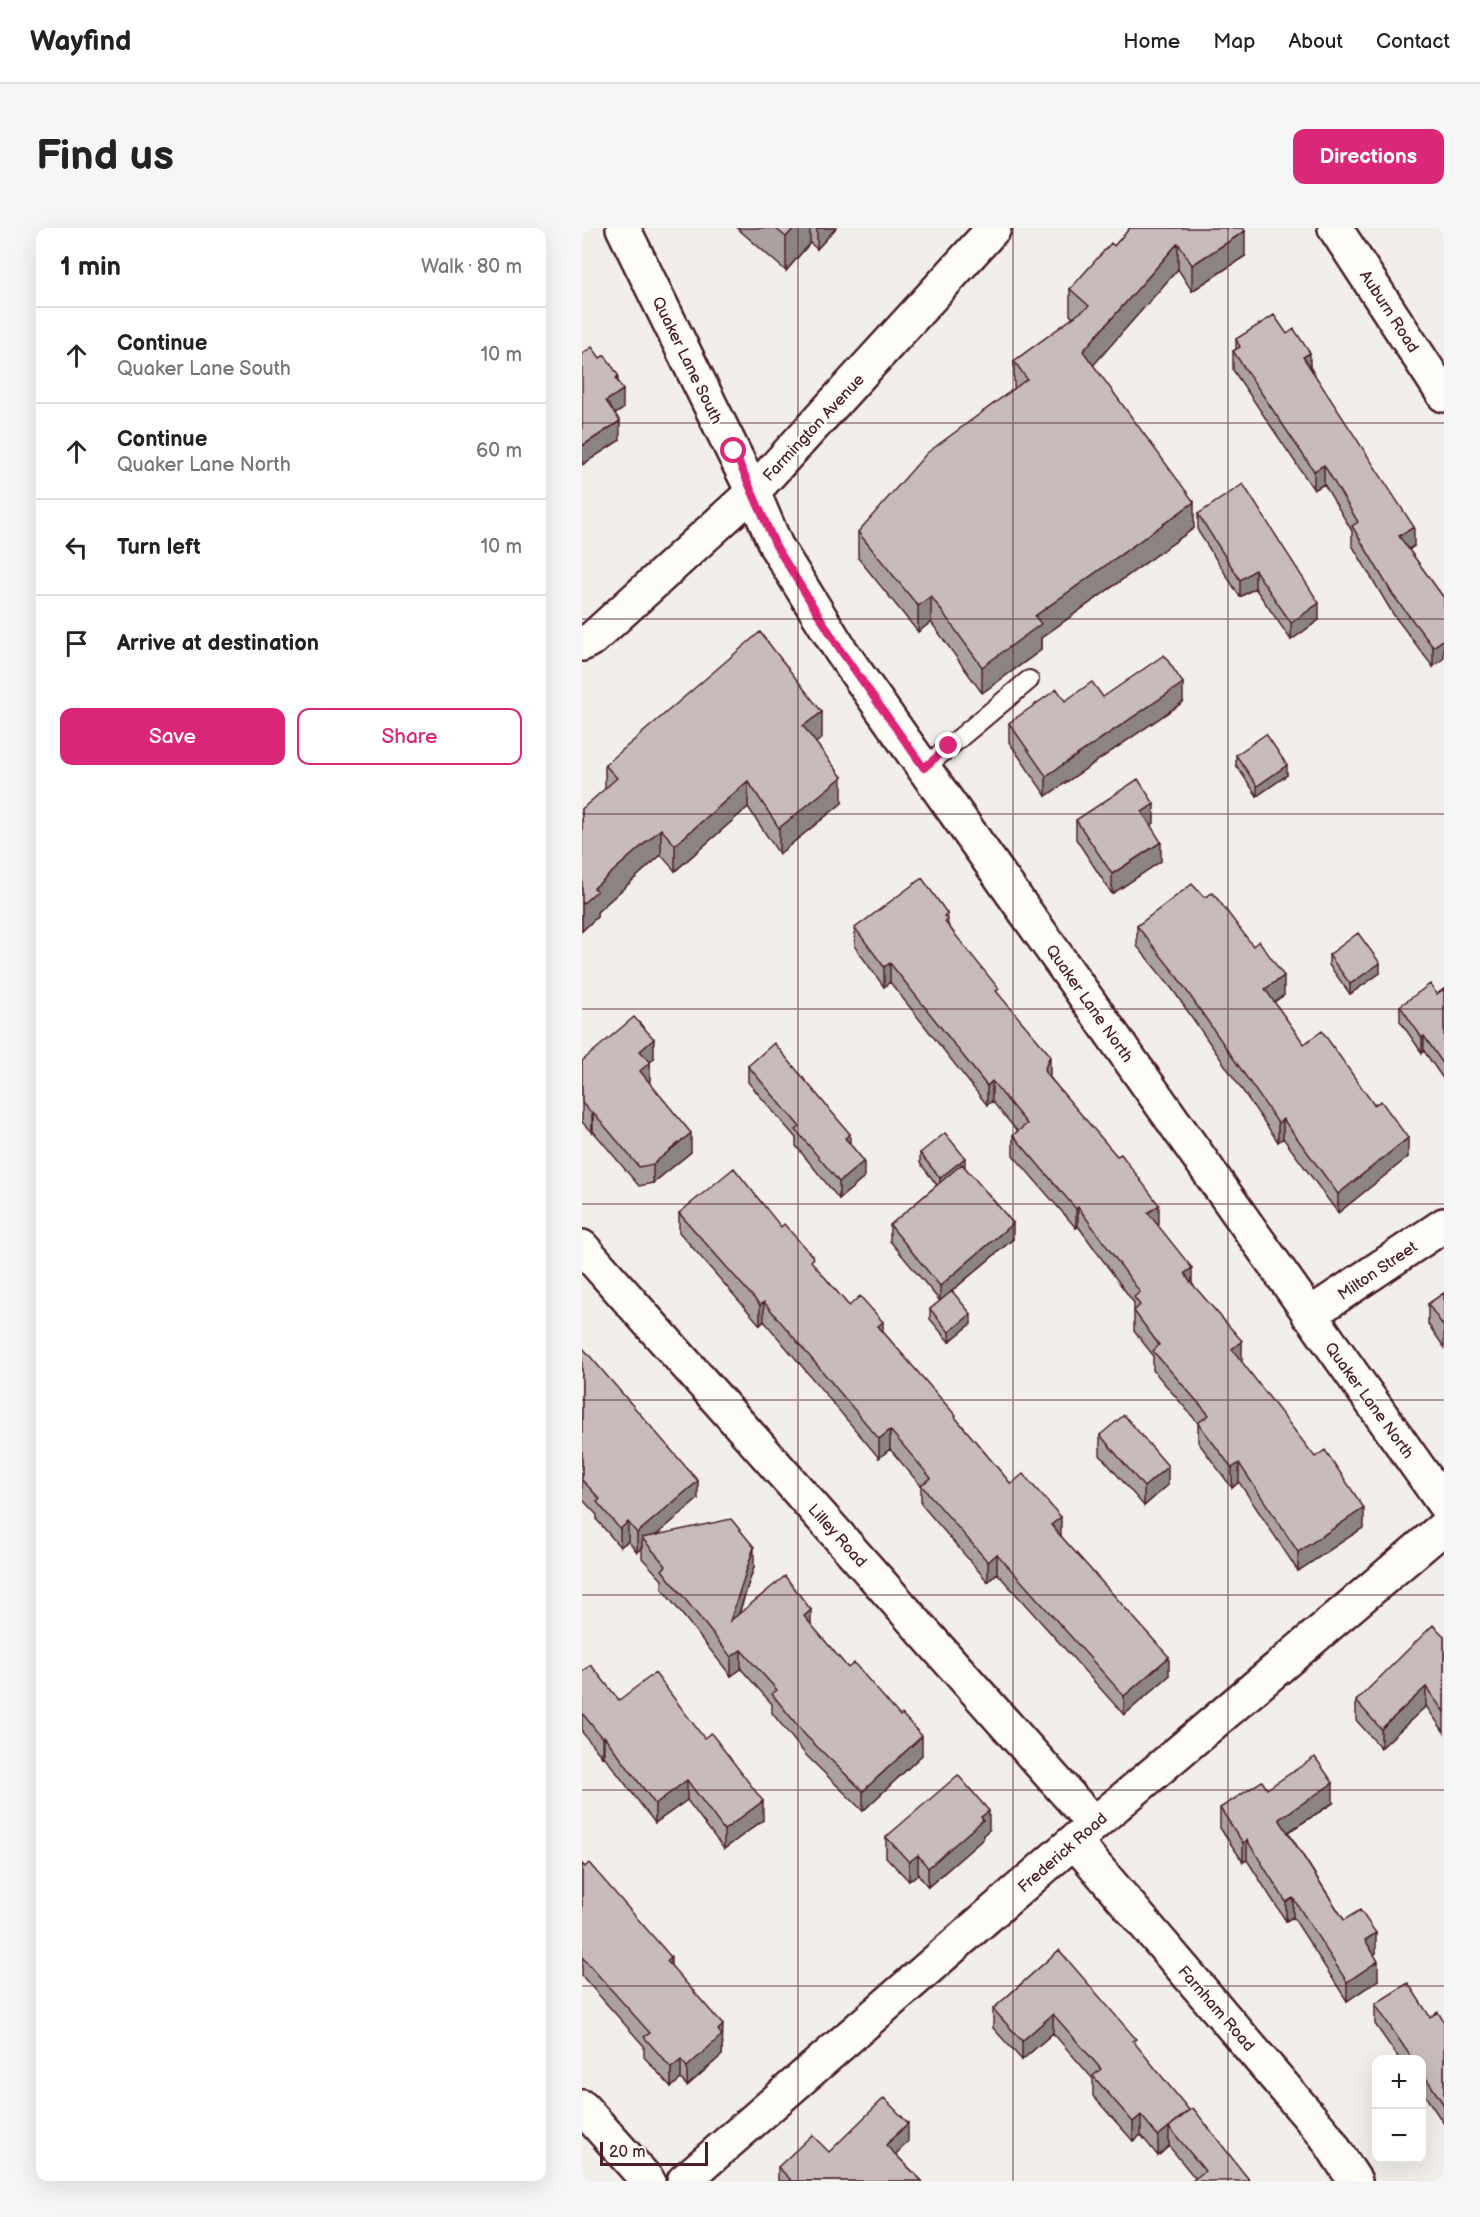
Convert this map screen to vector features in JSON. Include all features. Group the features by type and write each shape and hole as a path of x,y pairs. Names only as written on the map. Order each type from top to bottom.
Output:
{"street":[{"name":"Quaker Lane South","path":"623,228 753,492"},
{"name":"Farmington Avenue","path":"586,647 753,492 994,228"},
{"name":"Auburn Road","path":"1335,228 1444,395"},
{"name":"Quaker Lane North","path":"753,492 776,546 835,641 1444,1503"},
{"name":"Milton Street","path":"1309,1315 1444,1225"},
{"name":"Lilley Road","path":"582,1247 1084,1832"},
{"name":"Frederick Road","path":"684,2181 1084,1832 1444,1527"},
{"name":"Farnham Road","path":"1084,1832 1318,2127 1355,2181"},
{"path":"582,2107 648,2181"}],"lane":[{"path":"924,768 1029,680"}],"building":[{"path":"775,228 794,228 786,237"},
{"path":"1130,228 1243,228 1245,231 1192,265 1178,243 1083,351 1194,502 1035,616 1041,624 982,667 931,596 918,606 858,532 927,453 1027,379 1014,361 1089,306 1070,289 1111,243 1114,246"},
{"path":"1274,315 1287,334 1294,329 1310,353 1303,357 1414,527 1399,536 1444,598 1444,639 1433,647 1393,595 1352,526 1358,522 1324,465 1314,471 1233,351 1240,347 1236,339"},
{"path":"592,347 600,358 605,355 618,375 616,379 623,390 606,401 620,421 582,446 582,354"},
{"path":"1243,484 1319,603 1291,623 1255,570 1240,580 1198,514"},
{"path":"760,632 822,712 803,726 842,777 779,828 748,781 675,845 661,829 594,888 597,891 582,904 582,809 617,778 605,765"},
{"path":"1164,655 1183,683 1046,776 1009,723 1057,689 1065,701 1092,682 1103,697"},
{"path":"1266,734 1287,765 1257,786 1236,755"},
{"path":"1138,779 1154,804 1142,812 1161,842 1112,874 1076,820"},
{"path":"922,878 947,913 944,916 948,920 945,922 999,989 996,991 1050,1055 1044,1071 1117,1156 1121,1154 1159,1205 1148,1213 1192,1268 1185,1273 1188,1279 1242,1341 1232,1349 1315,1457 1325,1450 1364,1508 1298,1552 1239,1463 1232,1468 1198,1423 1209,1415 1153,1351 1159,1345 1134,1311 1140,1305 1134,1297 1140,1292 1078,1207 1076,1209 1013,1135 1027,1124 992,1081 987,1086 890,963 884,967 855,928"},
{"path":"1192,884 1204,897 1213,893 1253,946 1259,941 1284,976 1265,989 1304,1044 1322,1031 1374,1105 1381,1101 1408,1138 1338,1194 1283,1119 1278,1123 1173,971 1137,926"},
{"path":"1358,933 1380,963 1350,984 1329,955"},
{"path":"1430,984 1437,994 1444,989 1444,1065 1400,1006"},
{"path":"634,1017 654,1039 640,1051 650,1062 640,1071 691,1133 653,1164 639,1167 593,1112 592,1114 582,1103 582,1061"},
{"path":"774,1043 850,1134 845,1138 864,1161 839,1182 796,1130 800,1127 748,1066"},
{"path":"945,1133 965,1158 940,1178 920,1153"},
{"path":"962,1164 1013,1223 940,1286 890,1225"},
{"path":"734,1168 781,1227 784,1224 814,1258 811,1261 849,1306 860,1296 883,1322 878,1326 1011,1484 1023,1474 1061,1517 1051,1525 1169,1657 1124,1696 997,1554 988,1562 921,1485 931,1478 890,1430 879,1439 764,1302 760,1305 679,1213"},
{"path":"952,1291 971,1314 949,1332 930,1309"},
{"path":"1444,1293 1444,1327 1428,1304"},
{"path":"582,1347 698,1481 637,1533 628,1522 620,1529 597,1502 600,1499 582,1480"},
{"path":"1124,1415 1168,1466 1144,1487 1100,1435"},
{"path":"731,1519 754,1547 730,1621 785,1576 811,1610 804,1616 848,1668 854,1663 900,1716 902,1714 922,1736 863,1791 806,1736 772,1694 777,1690 741,1650 731,1657 662,1570 666,1566 642,1538"},
{"path":"1433,1625 1444,1636 1444,1712 1426,1687 1381,1729 1356,1701"},
{"path":"591,1665 619,1700 655,1673 704,1738 711,1733 763,1801 724,1830 687,1780 655,1804 604,1736 602,1738 582,1713 582,1672"},
{"path":"1315,1757 1333,1783 1279,1819 1344,1920 1360,1910 1376,1933 1365,1940 1378,1961 1347,1982 1293,1898 1286,1902 1247,1840 1243,1843 1220,1808 1262,1781 1267,1789"},
{"path":"958,1775 989,1811 981,1817 983,1820 928,1868 918,1855 909,1862 886,1837"},
{"path":"589,1863 671,1957 667,1961 723,2025 718,2030 722,2035 687,2067 681,2060 671,2068 644,2037 650,2033 582,1957 582,1864 585,1867"},
{"path":"1059,1950 1136,2039 1133,2041 1189,2110 1158,2136 1141,2115 1133,2122 1093,2076 1101,2069 1053,2014 1022,2041 993,2009"},
{"path":"1408,1983 1430,2017 1438,2012 1444,2022 1444,2105 1426,2078 1426,2055 1410,2055 1375,2004"},
{"path":"884,2098 908,2123 886,2145 922,2181 792,2181 778,2167 812,2135 829,2152"},
{"path":"1193,2108 1250,2181 1192,2181 1205,2171 1169,2127"}],"route":[{"path":"734,451 776,546 841,651 924,768 949,746"}]}
